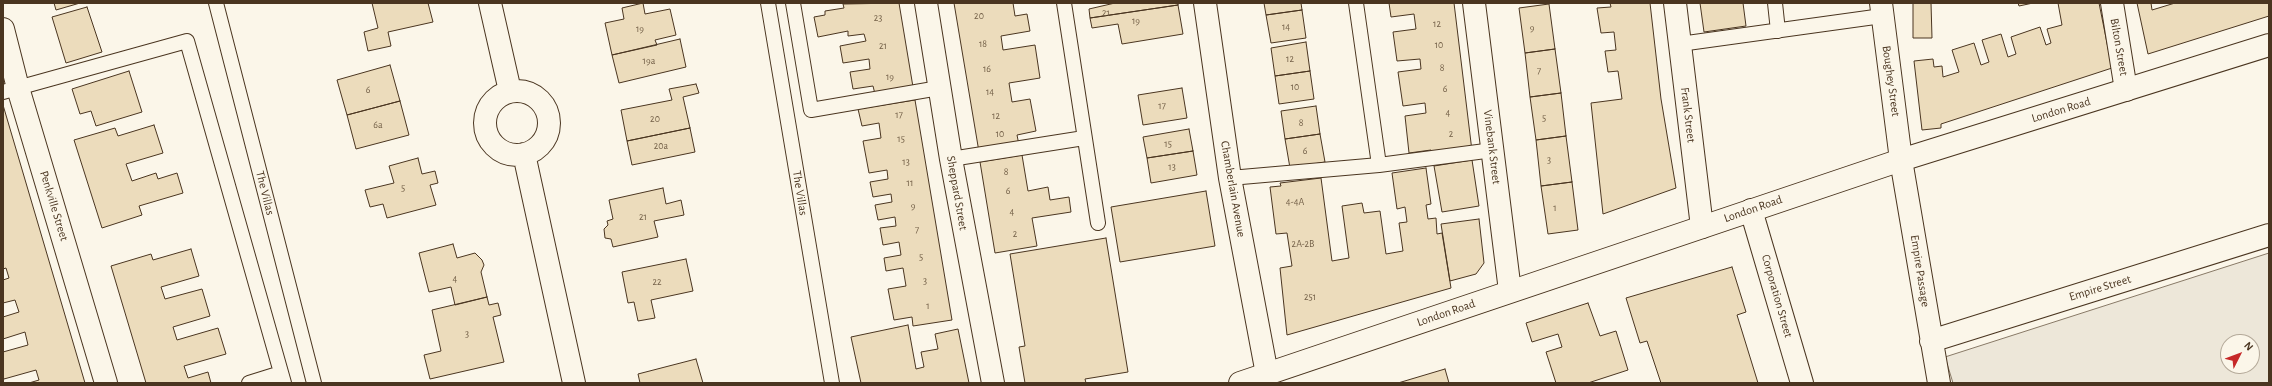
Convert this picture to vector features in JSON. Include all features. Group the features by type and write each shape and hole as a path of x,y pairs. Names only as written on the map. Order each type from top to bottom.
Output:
{"street":[{"path":"490,3 510,91"},
{"name":"Sheppard Street","path":"926,3 951,159 993,383"},
{"name":"Chamberlain Avenue","path":"1204,3 1230,178 1267,374"},
{"name":"Vinebank Street","path":"1474,3 1510,291"},
{"name":"Frank Street","path":"1675,3 1702,227"},
{"name":"Bilton Street","path":"2112,3 2126,90"},
{"name":"Boughey Street","path":"1881,10 1901,160"},
{"name":"Penkville Street","path":"3,29 11,90 106,383"},
{"name":"London Road","path":"1240,383 1901,160 2269,45"},
{"path":"520,90 534,96 545,107 548,116 549,126 541,145 533,151 524,154 512,155 502,151 493,144 487,135 485,124 486,113 491,103 500,95 510,91 520,90"},
{"path":"524,154 574,383"},
{"name":"Empire Passage","path":"1901,160 1939,383"},
{"name":"Corporation Street","path":"1751,210 1802,383"},
{"name":"Empire Street","path":"1931,341 2269,235"}],"lane":[{"name":"The Villas","path":"216,3 314,383"},
{"name":"The Villas","path":"768,3 832,383"},
{"path":"793,3 811,110 939,88"},
{"path":"1064,3 1098,223"},
{"path":"1356,3 1379,165"},
{"path":"1775,3 1778,30"},
{"path":"1680,44 1778,30 1881,10"},
{"path":"11,90 187,41 282,378 249,383"},
{"path":"951,159 1084,138"},
{"path":"1230,178 1379,165 1493,150"}],"shaded area":[{"path":"2269,253 2269,383 1953,383 1945,357"}],"building":[{"path":"54,3 80,3 56,10"},
{"path":"372,3 428,3 433,22 388,32 391,46 368,51 364,32 378,28"},
{"path":"643,3 645,14 670,9 676,35 655,40 657,45 612,55 605,23 624,19 622,8"},
{"path":"899,3 913,87 875,94 873,86 853,89 850,72 870,69 869,59 843,63 840,46 866,41 864,34 848,36 848,31 818,37 814,17 825,15 825,11 844,8 843,4"},
{"path":"954,3 1013,3 1015,16 1027,14 1030,31 1001,36 1003,50 1035,45 1040,78 1009,83 1012,102 1030,99 1036,131 1017,135 1019,145 979,152"},
{"path":"1115,3 1178,3 1178,5 1090,18 1089,9"},
{"path":"1264,3 1301,3 1302,10 1266,15"},
{"path":"1389,3 1454,3 1472,151 1431,156 1431,150 1409,153 1405,116 1426,113 1425,103 1403,106 1398,72 1421,69 1420,59 1397,61 1393,32 1416,29 1414,14 1391,17"},
{"path":"1610,3 1650,3 1661,99 1676,188 1603,214 1591,103 1622,99 1618,71 1608,72 1605,51 1616,50 1614,32 1601,33 1597,8 1611,7"},
{"path":"1700,3 1743,3 1746,26 1704,32"},
{"path":"1913,3 1931,3 1932,38 1913,38"},
{"path":"2018,3 2033,3 2019,6"},
{"path":"2058,3 2099,3 2112,68 1941,124 1941,128 1922,130 1914,61 1933,59 1934,67 1942,66 1943,77 1959,72 1952,50 1974,43 1981,65 1989,62 1982,40 2001,34 2008,57 2016,54 2011,37 2040,27 2046,45 2051,43 2047,29 2062,25"},
{"path":"2137,3 2151,3 2152,10 2175,3 2269,3 2269,16 2148,54"},
{"path":"1549,4 1555,49 1525,53 1519,8"},
{"path":"1178,5 1183,34 1122,44 1118,24 1092,28 1090,18"},
{"path":"87,7 102,52 66,63 52,17"},
{"path":"1302,10 1306,38 1271,43 1266,15"},
{"path":"680,39 686,67 619,83 612,55"},
{"path":"1306,42 1310,71 1275,76 1271,48"},
{"path":"1555,49 1561,93 1530,97 1525,53"},
{"path":"390,65 400,101 347,115 337,80"},
{"path":"129,71 142,112 96,126 91,111 80,114 72,89"},
{"path":"1310,71 1314,99 1279,104 1275,76"},
{"path":"696,84 699,93 683,97 690,128 627,141 621,110 672,100 669,89"},
{"path":"1182,88 1187,118 1143,125 1138,95"},
{"path":"1561,93 1566,136 1536,140 1530,97"},
{"path":"915,100 952,320 913,326 912,317 894,320 888,289 906,286 903,268 886,271 884,258 901,255 899,242 883,245 880,228 896,226 895,217 878,220 875,205 892,202 891,194 873,197 870,182 888,179 887,170 869,173 863,141 881,138 879,123 862,126 858,109"},
{"path":"400,101 409,135 356,149 347,115"},
{"path":"3,105 85,383 29,383 39,380 36,370 4,379 3,377 3,352 28,345 25,332 3,339 3,317 19,312 15,300 3,303 3,280 9,278 6,268 3,269"},
{"path":"1316,106 1320,134 1285,139 1281,111"},
{"path":"154,125 163,153 126,164 132,181 156,173 158,179 177,173 183,193 139,206 142,215 102,228 74,140 115,128 118,136"},
{"path":"690,128 695,152 632,165 627,141"},
{"path":"1189,129 1193,151 1147,158 1143,137"},
{"path":"1320,134 1325,162 1290,168 1285,139"},
{"path":"1566,136 1572,182 1541,186 1536,140"},
{"path":"1193,151 1197,175 1151,183 1147,158"},
{"path":"1022,155 1028,191 1048,187 1050,200 1069,197 1071,212 1032,218 1037,246 995,253 980,162"},
{"path":"418,158 422,174 435,171 438,183 430,185 436,205 387,218 383,204 370,207 365,190 394,183 389,166"},
{"path":"1472,160 1479,206 1442,212 1434,166"},
{"path":"1426,168 1431,204 1426,205 1428,219 1436,218 1437,234 1442,233 1451,288 1287,335 1280,268 1292,266 1287,233 1276,234 1270,187 1281,186 1280,183 1321,178 1332,261 1349,258 1342,206 1362,203 1364,213 1380,211 1386,254 1403,251 1399,223 1407,222 1405,207 1397,209 1392,173"},
{"path":"1572,182 1578,230 1548,234 1541,186"},
{"path":"663,188 666,204 681,200 684,215 654,221 658,237 613,247 611,239 605,238 604,229 608,225 607,221 613,219 609,200"},
{"path":"1206,191 1215,246 1120,262 1111,207"},
{"path":"1479,219 1484,263 1476,274 1450,281 1441,224"},
{"path":"1106,238 1128,372 1085,379 1086,383 1025,383 1019,347 1025,346 1010,254"},
{"path":"453,244 457,258 475,253 482,260 484,265 481,272 487,297 455,305 451,287 429,292 419,253"},
{"path":"191,249 199,276 161,287 165,299 202,289 210,316 173,327 177,340 218,328 226,354 184,366 188,378 208,372 211,383 146,383 111,266 151,254 153,260"},
{"path":"686,259 693,291 651,300 655,318 638,321 634,302 628,303 622,272"},
{"path":"1732,267 1746,312 1737,315 1758,383 1661,383 1647,341 1640,343 1626,298"},
{"path":"487,297 489,305 498,303 501,315 493,317 504,362 430,379 424,355 441,351 432,310"},
{"path":"1588,303 1600,336 1616,331 1628,370 1588,383 1556,383 1546,352 1562,347 1558,334 1532,342 1526,323"},
{"path":"908,325 916,369 924,367 921,352 938,349 935,334 958,329 969,383 861,383 851,337"},
{"path":"696,359 703,383 640,383 638,374"},
{"path":"1445,369 1449,383 1398,383"}]}
